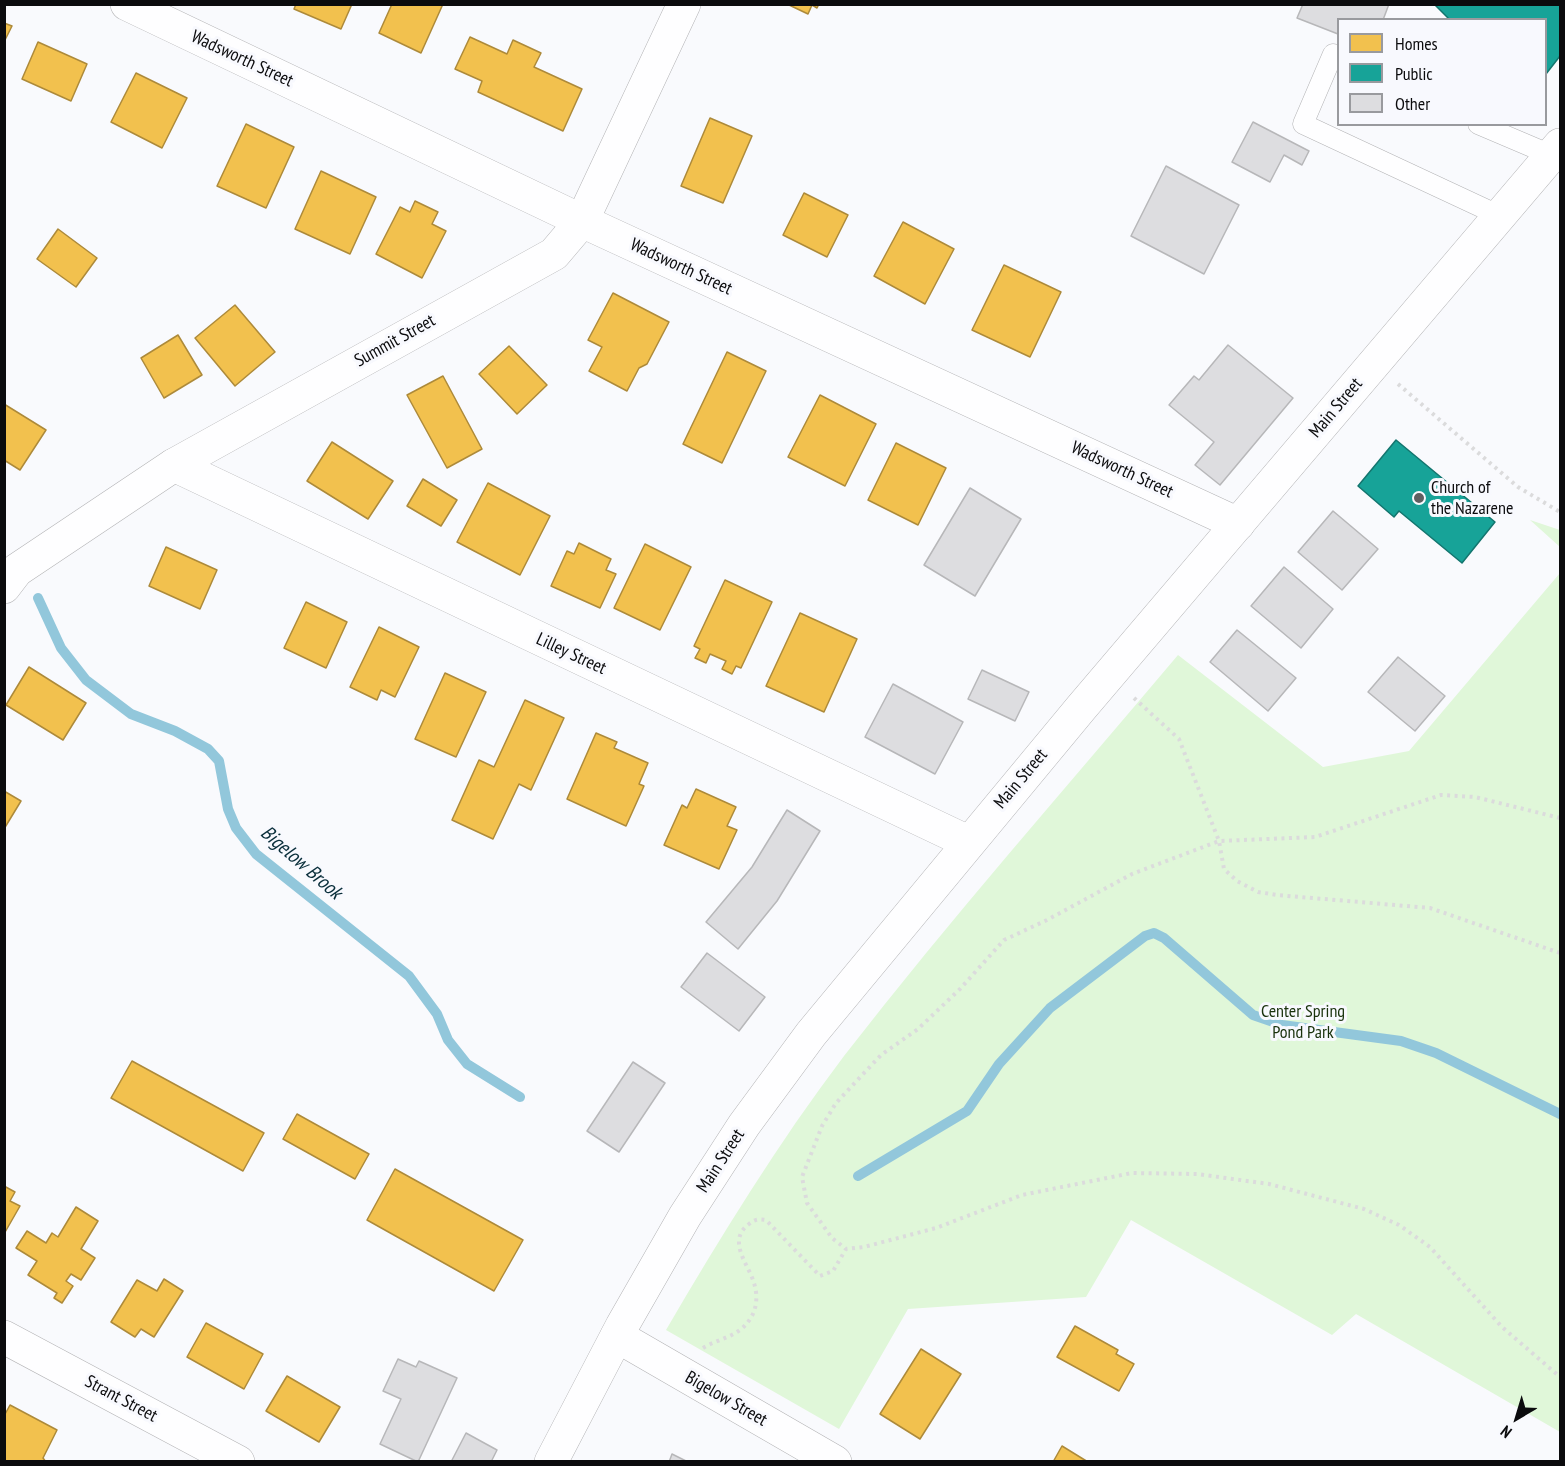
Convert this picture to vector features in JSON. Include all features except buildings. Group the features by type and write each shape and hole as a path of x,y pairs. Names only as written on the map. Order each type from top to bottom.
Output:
{"street":[{"name":"Wadsworth Street","path":"127,4 582,221 1238,524"},
{"name":"Summit Street","path":"11,578 174,465 554,254 582,221 684,4"},
{"name":"Main Street","path":"551,1461 617,1336 686,1216 767,1093 831,1008 968,842 1498,215 1556,150"},
{"name":"Lilley Street","path":"174,465 968,842"},
{"name":"Bigelow Street","path":"617,1336 835,1461"},
{"name":"Strant Street","path":"4,1337 238,1461"}],"lane":[{"path":"1333,54 1303,124 1498,215"},
{"path":"1484,126 1556,150"}],"path":[{"path":"1398,384 1529,496 1560,512"},
{"path":"1133,698 1179,739 1219,842 1224,869 1238,881 1258,892 1430,908 1560,953"},
{"path":"1560,818 1475,797 1441,795 1315,837 1219,842 1132,874 1047,920 1004,940 960,989 918,1029 881,1055 836,1104 822,1126 802,1177 807,1203 832,1238 846,1249 864,1247 936,1228 1022,1195 1132,1173 1197,1174 1269,1184 1364,1209 1399,1225 1430,1247 1502,1328 1560,1377"},
{"path":"699,1352 710,1344 731,1336 751,1318 756,1307 754,1282 739,1247 742,1230 752,1221 766,1220 820,1276 833,1271 846,1249"}],"green space":[{"path":"1530,520 1560,530 1560,547"},
{"name":"Center Spring Pond Park","path":"1560,573 1560,1432 1356,1314 1332,1335 1131,1220 1086,1297 908,1309 839,1429 666,1330 751,1190 796,1122 844,1056 967,904 1178,655 1323,767 1409,751"}],"waterway":[{"name":"Bigelow Brook","path":"38,598 61,648 86,680 131,714 175,731 208,749 219,761 228,809 236,828 256,854 409,976 437,1014 448,1040 467,1064 520,1097"},
{"path":"858,1176 967,1111 999,1064 1050,1008 1145,936 1154,933 1164,938 1253,1015 1282,1025 1401,1041 1436,1053 1560,1114"}],"place":[{"name":"Church of the Nazarene","path":"1419,498"}]}
